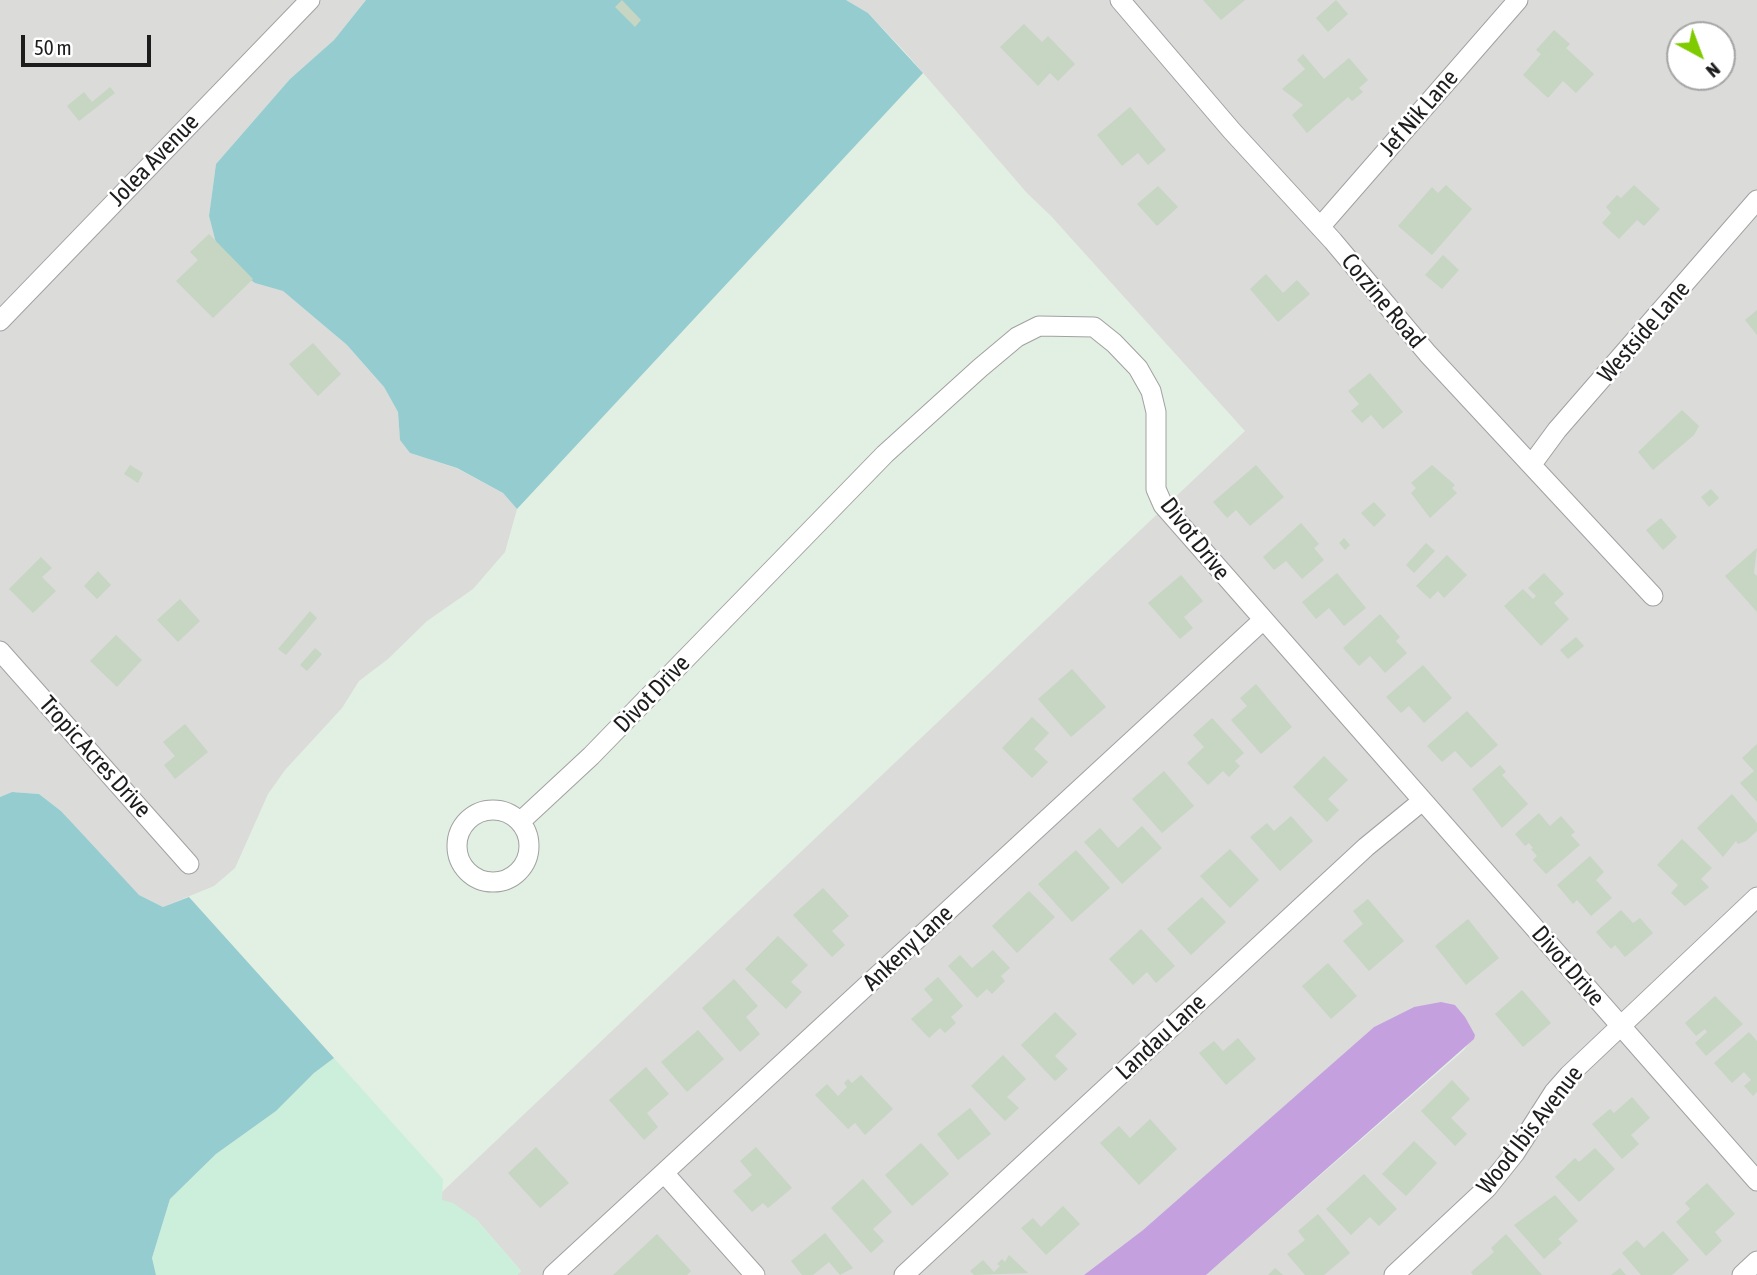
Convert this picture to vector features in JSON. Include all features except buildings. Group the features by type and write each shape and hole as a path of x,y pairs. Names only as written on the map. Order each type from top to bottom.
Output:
{"street":[{"name":"Jolea Avenue","path":"0,321 310,0"},
{"name":"Corzine Road","path":"1120,0 1232,131 1320,227 1427,354 1653,596"},
{"name":"Jef Nik Lane","path":"1320,227 1518,0"},
{"name":"Westside Lane","path":"1532,464 1557,430 1757,200"},
{"name":"Divot Drive","path":"521,821 592,756 885,454 979,368 1017,337 1039,326 1094,327 1114,342 1138,368 1151,391 1156,412 1156,489 1163,505 1421,802 1757,1181"},
{"name":"Ankeny Lane","path":"553,1275 1262,621"},
{"name":"Tropic Acres Drive","path":"0,652 189,864"},
{"name":"Landau Lane","path":"904,1275 1356,856 1421,802"},
{"name":"Wood Ibis Avenue","path":"1394,1275 1487,1188 1515,1153 1554,1092 1757,897"},
{"path":"664,1173 755,1275"},
{"path":"1742,1275 1757,1261"}],"shaded area":[{"path":"0,0 366,0 334,40 290,79 216,164 209,216 216,243 255,283 283,291 347,345 384,387 398,412 400,439 410,453 456,468 503,493 517,509 505,552 473,589 427,621 388,659 359,681 342,708 285,770 268,794 235,868 214,886 163,907 139,895 118,876 61,811 39,794 12,792 0,797"},
{"path":"366,0 846,0 868,13 923,73 517,509 503,493 457,468 410,453 400,440 398,412 384,387 347,345 283,291 255,283 232,266 216,243 209,216 216,164 290,79 334,40"},
{"path":"846,0 1757,0 1757,1275 1206,1275 1464,1050 1475,1035 1455,1005 1414,1007 1374,1027 1143,1230 1084,1275 517,1275 521,1271 476,1219 441,1200 442,1192 1245,431 1051,216 1027,193 868,13"},
{"path":"12,792 39,794 61,811 139,895 163,907 189,897 334,1058 314,1073 276,1111 216,1154 170,1199 152,1258 156,1275 0,1275 0,797"},
{"path":"1441,1002 1455,1005 1465,1017 1475,1035 1474,1039 1206,1275 1084,1275 1143,1230 1374,1027 1414,1007"}],"green space":[{"path":"334,1058 443,1179 442,1200 453,1203 476,1219 521,1271 517,1275 156,1275 152,1258 170,1199 216,1154 276,1111 314,1073"}]}
